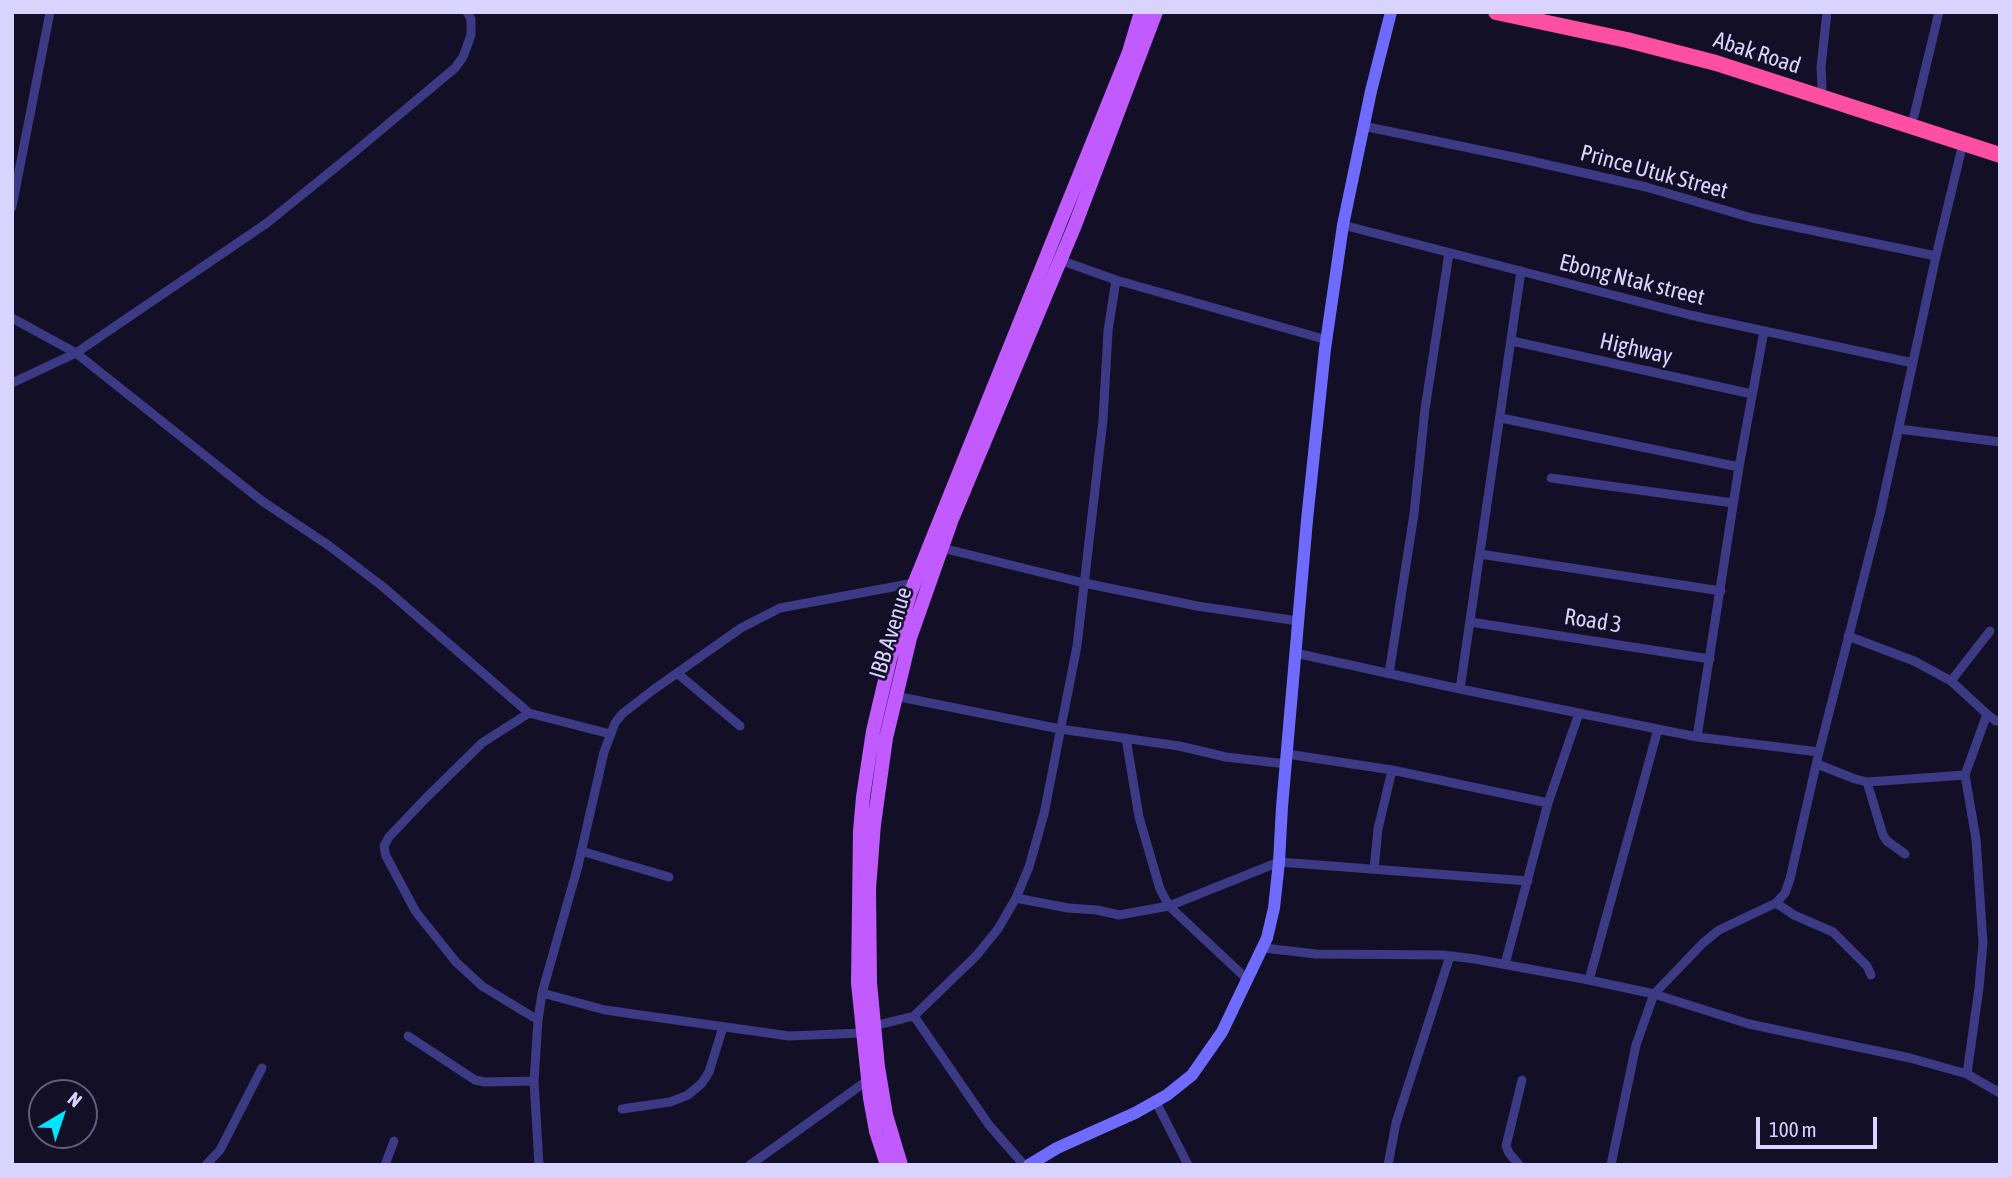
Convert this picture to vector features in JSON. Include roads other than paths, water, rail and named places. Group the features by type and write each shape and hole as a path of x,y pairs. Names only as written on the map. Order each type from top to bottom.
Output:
{"highway":[{"name":"Abak Road","path":"1496,12 1716,62 2000,155"},
{"name":"Abak Road","path":"1541,12 1674,42 2000,144"}],"main road":[{"path":"887,1165 876,1131 868,1080 868,1029 858,983 859,859 863,797 873,731 887,671 914,583 1120,76 1141,12"},
{"name":"IBB Avenue","path":"901,1165 886,1115 868,1029 869,889 879,774 895,696 910,638 952,519 1060,260 1156,12"}],"street":[{"path":"12,207 50,12"},
{"path":"12,383 76,353 267,222 455,68 463,57 471,35 471,19 467,12"},
{"path":"914,1016 989,1125 1027,1165 1057,1148 1135,1113 1178,1088 1199,1067 1222,1032 1264,948 1272,919 1279,862 1307,520 1327,340 1343,225 1363,126 1391,12"},
{"path":"1822,88 1821,67 1827,12"},
{"path":"1914,116 1939,12"},
{"name":"Prince Utuk Street","path":"1363,126 1646,187 1752,218 1936,256"},
{"path":"1610,1165 1636,1045 1654,994 1719,930 1776,903 1790,879 1816,764 1880,514 1963,144"},
{"name":"Ebong Ntak street","path":"1343,225 1690,315 1913,363"},
{"path":"1389,674 1449,253"},
{"path":"1060,260 1116,280 1327,340"},
{"path":"1460,690 1521,271"},
{"path":"542,993 606,1010 789,1037 868,1029 914,1016 976,956 998,929 1016,898 1029,867 1044,814 1077,646 1104,420 1108,331 1116,280"},
{"path":"12,318 76,353 262,501 328,545 382,586 529,713 610,734"},
{"path":"1697,737 1733,503 1764,331"},
{"name":"Highway","path":"1512,341 1752,394"},
{"path":"1501,418 1739,467"},
{"path":"1899,429 2000,442"},
{"path":"1551,478 1733,503"},
{"path":"942,548 1197,607 1298,621"},
{"path":"1480,554 1721,591"},
{"path":"539,1165 534,1081 542,993 582,850 604,752 615,723 622,714 741,628 780,608 914,583"},
{"name":"Road 3","path":"1470,622 1710,659"},
{"path":"1951,681 1990,631"},
{"path":"1848,636 1914,661 1951,681 1987,714 2000,721"},
{"path":"1296,653 1460,690 1697,737 1819,752"},
{"path":"677,673 740,726"},
{"path":"895,696 1060,729 1179,746 1226,757 1286,759 1392,770 1548,803"},
{"path":"529,713 482,743 425,799 389,837 384,846 386,856 416,912 456,962 482,986 538,1020"},
{"path":"1505,964 1548,803 1579,713"},
{"path":"1967,1074 1983,943 1976,839 1965,775 1987,714"},
{"path":"1589,980 1658,729"},
{"path":"1126,738 1139,817 1160,889 1169,906 1248,980"},
{"path":"1816,764 1867,782 1965,775"},
{"path":"1374,869 1378,829 1392,770"},
{"path":"1867,782 1883,835 1905,854"},
{"path":"582,850 669,877"},
{"path":"1016,898 1119,915 1169,906 1279,862 1528,881"},
{"path":"1776,903 1794,915 1833,932 1867,966 1871,975"},
{"path":"1264,948 1316,954 1450,956 1589,980 1654,994 1749,1024 1910,1058 1967,1074 2000,1093"},
{"path":"1388,1165 1396,1123 1450,956"},
{"path":"622,1109 670,1102 688,1095 702,1083 709,1072 723,1027"},
{"path":"408,1036 475,1080 534,1081"},
{"path":"206,1165 220,1150 262,1068"},
{"path":"750,1165 868,1080"},
{"path":"1519,1165 1506,1146 1522,1080"},
{"path":"1156,1102 1188,1165"},
{"path":"385,1165 394,1141"}]}
